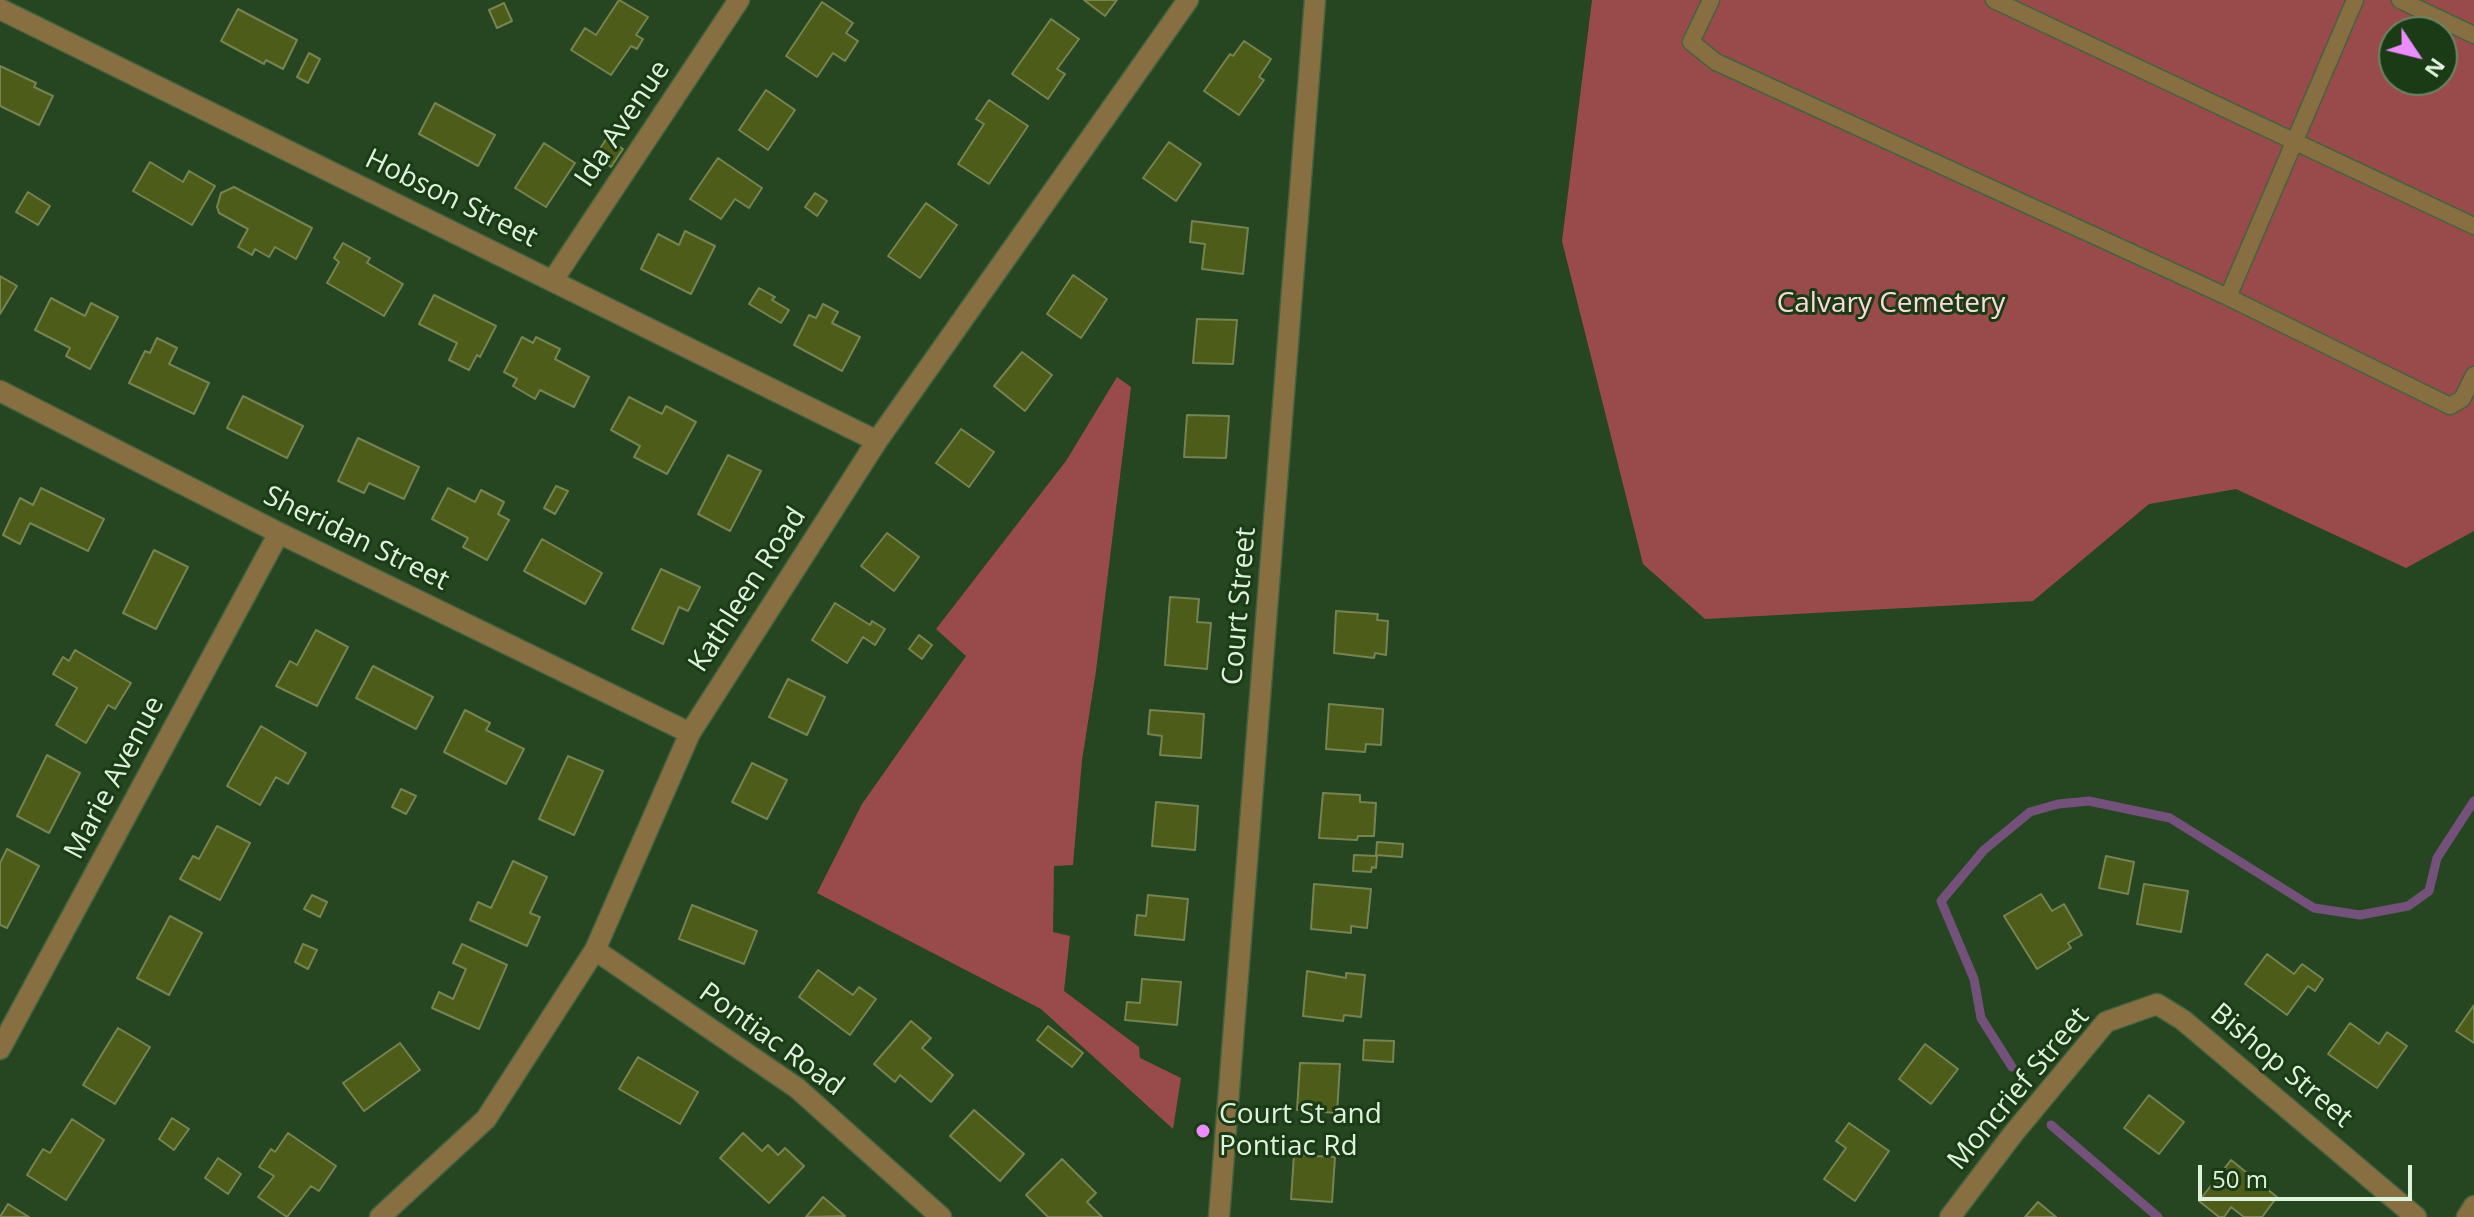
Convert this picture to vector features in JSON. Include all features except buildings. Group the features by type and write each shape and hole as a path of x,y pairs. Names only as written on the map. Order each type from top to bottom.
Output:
{"street":[{"name":"Ida Avenue","path":"553,280 739,0"},
{"name":"Kathleen Road","path":"380,1217 486,1119 595,950 690,733 877,441 1188,0"},
{"name":"Court Street","path":"1219,1217 1315,0"},
{"name":"Hobson Street","path":"0,9 877,441"},
{"name":"Sheridan Street","path":"0,391 279,533 690,733"},
{"name":"Marie Avenue","path":"0,1049 279,533"},
{"name":"Pontiac Road","path":"595,950 797,1088 941,1217"},
{"name":"Moncrief Street","path":"1950,1217 2013,1134 2106,1022 2157,1004 2183,1020"},
{"name":"Bishop Street","path":"2183,1020 2416,1217"},
{"path":"2467,1217 2474,1206"}],"lane":[{"path":"1711,0 1691,42 1716,62 2228,297 2450,406 2462,399 2474,375"},
{"path":"1994,0 2474,226"},
{"path":"2228,297 2355,0"},
{"path":"2400,0 2474,35"}],"green space":[{"name":"Calvary Cemetery","path":"1592,0 2474,0 2474,531 2406,568 2236,489 2149,504 2033,601 1705,619 1643,564 1562,241"},
{"path":"1117,377 1131,387 1082,760 1073,865 1054,866 1053,932 1070,936 1064,991 1139,1047 1140,1058 1181,1078 1173,1129 1041,1009 817,893 862,804 966,656 936,629 1066,461"}],"waterway":[{"path":"2012,1067 1981,1018 1974,979 1941,901 1984,850 2030,812 2058,804 2089,801 2170,818 2314,908 2360,915 2408,906 2429,891 2437,858 2474,801"},
{"path":"2051,1125 2158,1217"}],"place":[{"name":"Court St and Pontiac Rd","path":"1203,1131"}]}
